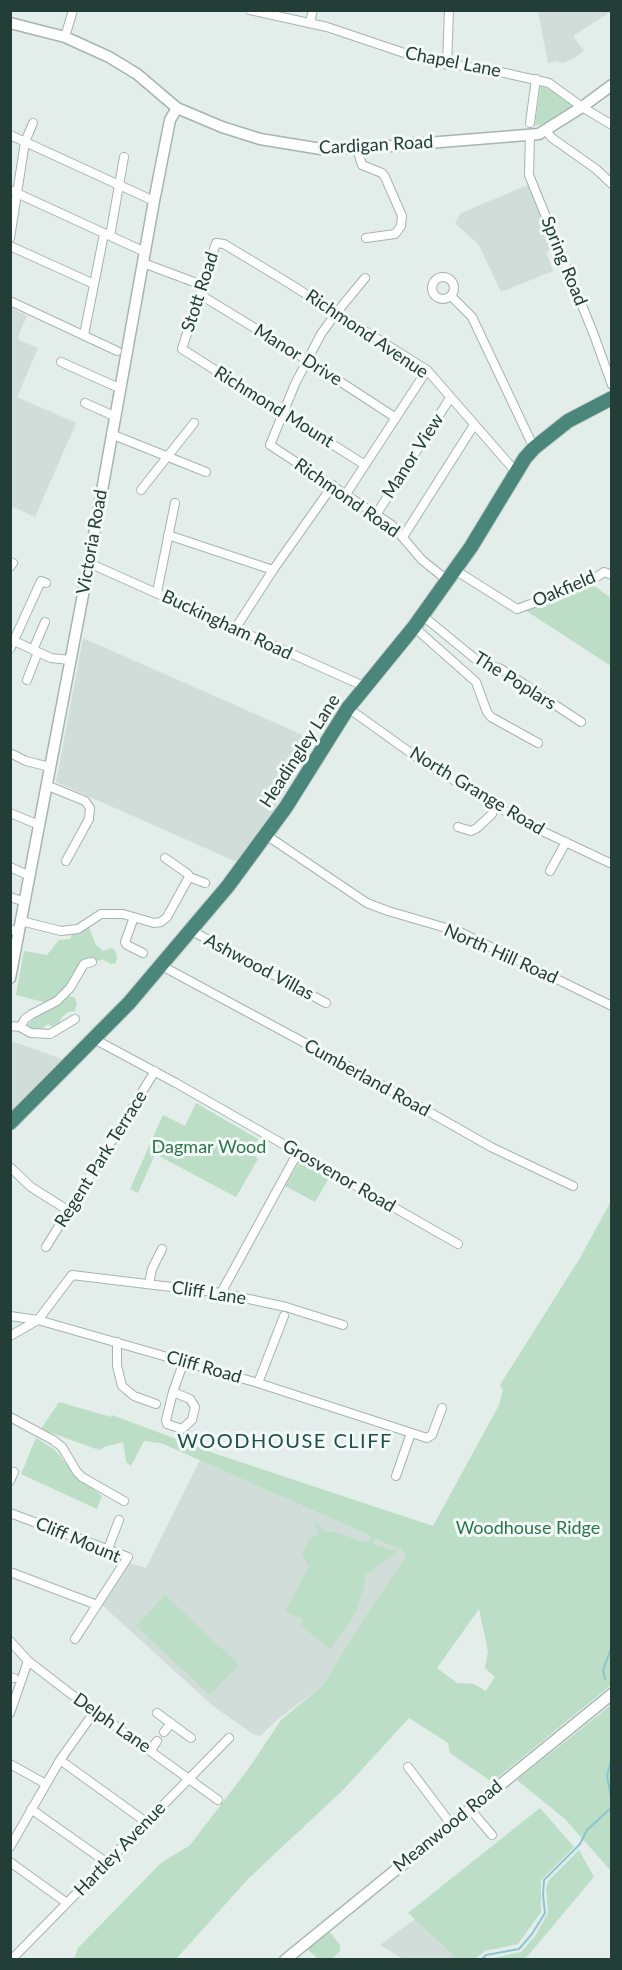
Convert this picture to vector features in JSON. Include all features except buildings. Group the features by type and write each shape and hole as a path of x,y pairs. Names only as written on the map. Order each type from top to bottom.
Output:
{"highway":[{"name":"Headingley Lane","path":"10,1123 94,1040 192,931 266,835 348,708 423,616 486,525 516,472 534,448 568,421 612,398"}],"street":[{"path":"65,37 73,10"},
{"path":"310,22 314,10"},
{"path":"447,65 449,10"},
{"name":"Chapel Lane","path":"254,11 310,22 406,55 447,65 496,71 549,83 612,125"},
{"name":"Cardigan Road","path":"10,23 65,37 109,57 137,74 177,108 240,134 321,149 530,135 546,130 612,85"},
{"path":"530,123 536,79"},
{"name":"Victoria Road","path":"10,978 15,931 21,921 30,876 154,201 170,120 177,108"},
{"path":"10,238 14,192 25,142 33,123"},
{"path":"546,130 552,138 596,169 612,184"},
{"path":"10,135 154,201"},
{"name":"Spring Road","path":"530,135 529,175 612,385"},
{"path":"357,148 362,165 382,173 385,177 402,216 401,226 394,234 366,238"},
{"path":"84,335 124,157"},
{"path":"14,192 106,235 144,258 202,285"},
{"name":"Stott Road","path":"182,349 212,249 216,243 224,244"},
{"name":"Richmond Avenue","path":"224,244 337,312 427,370 516,472"},
{"path":"10,246 94,284"},
{"path":"283,411 307,360 337,312 365,278"},
{"name":"Manor Drive","path":"200,294 396,418"},
{"path":"451,296 472,317 534,448"},
{"path":"10,301 117,351"},
{"name":"Richmond Mount","path":"182,349 365,465"},
{"path":"61,362 119,388"},
{"path":"346,494 427,370"},
{"name":"Manor View","path":"376,515 450,398"},
{"path":"85,403 114,416"},
{"name":"Richmond Road","path":"283,411 270,445 392,525 422,560 451,575"},
{"path":"141,490 194,423"},
{"path":"403,537 474,425"},
{"path":"111,434 206,472"},
{"path":"235,629 333,485"},
{"path":"157,592 175,503"},
{"path":"168,535 273,570"},
{"name":"Buckingham Road","path":"89,563 359,684 365,689"},
{"name":"Oakfield","path":"451,575 517,609 594,579 604,572 612,575"},
{"path":"46,583 41,581 12,644 51,658 70,660"},
{"name":"The Poplars","path":"423,616 479,662 501,669 581,722"},
{"path":"27,680 45,622"},
{"path":"414,627 477,682 487,712 491,717 538,743"},
{"name":"North Grange Road","path":"348,708 422,761 525,823 612,864"},
{"path":"10,753 26,761 50,767"},
{"path":"46,784 85,801 90,808 89,819 66,861"},
{"path":"458,827 471,831 477,828 492,814 496,805"},
{"path":"10,813 39,825"},
{"name":"North Hill Road","path":"266,835 367,903 388,912 460,932 612,1006"},
{"path":"550,872 566,842"},
{"path":"165,858 189,877 205,883"},
{"path":"10,867 30,876"},
{"path":"21,921 61,931 78,929 101,914 160,922 167,917 189,877"},
{"path":"10,897 25,902"},
{"path":"134,917 125,942 143,953"},
{"name":"Ashwood Villas","path":"192,931 326,1003"},
{"path":"20,1027 25,1019 64,995 84,964 92,962"},
{"name":"Cumberland Road","path":"162,966 491,1146 573,1186"},
{"path":"10,1026 20,1027 31,1033 50,1034 75,1019"},
{"name":"Grosvenor Road","path":"94,1040 155,1071 458,1244"},
{"name":"Regent Park Terrace","path":"46,1247 155,1071"},
{"path":"221,1293 298,1152"},
{"path":"10,1167 31,1187 69,1211"},
{"path":"149,1284 152,1269 162,1249"},
{"name":"Cliff Lane","path":"38,1320 72,1275 221,1293 286,1307 343,1325"},
{"name":"Cliff Road","path":"10,1316 38,1320 184,1361 411,1433"},
{"path":"258,1383 284,1316"},
{"path":"10,1336 38,1320"},
{"path":"117,1342 117,1366 122,1386 134,1396 156,1404"},
{"path":"173,1392 190,1399 195,1407 192,1420 182,1429 167,1424 166,1420 173,1392 184,1361"},
{"path":"396,1476 411,1433 430,1437 442,1408"},
{"path":"10,1417 53,1440 62,1447 82,1477 97,1488 124,1501"},
{"path":"10,1481 14,1472"},
{"name":"Cliff Mount","path":"10,1513 128,1557 75,1638"},
{"path":"108,1549 118,1520"},
{"path":"10,1572 97,1605"},
{"name":"Delph Lane","path":"10,1641 28,1661 218,1800"},
{"path":"10,1713 28,1661"},
{"name":"Meanwood Road","path":"285,1959 612,1694"},
{"path":"10,1846 60,1760 95,1712"},
{"path":"157,1713 191,1738"},
{"path":"164,1732 171,1723"},
{"name":"Hartley Avenue","path":"11,1959 229,1738"},
{"path":"150,1750 157,1741"},
{"path":"60,1760 146,1822"},
{"path":"10,1764 46,1784"},
{"path":"408,1767 451,1824"},
{"path":"31,1809 106,1862"},
{"path":"470,1809 492,1835"},
{"path":"10,1862 67,1903"}],"shaded area":[{"path":"538,11 612,11 573,36 584,51 563,63 557,61 548,63"},
{"path":"528,185 556,248 546,252 553,271 501,292 479,245 455,223 461,213"},
{"path":"11,308 27,316 18,336 19,340 38,348 17,397 76,423 35,517 11,506"},
{"path":"83,638 316,741 270,815 237,862 56,782"},
{"path":"11,1041 65,1060 11,1113"},
{"path":"200,1460 400,1549 405,1554 405,1560 364,1618 323,1685 278,1719 260,1736 253,1734 213,1706 102,1605 130,1563 146,1568"},
{"path":"415,1919 457,1959 403,1959 380,1945"}],"green space":[{"path":"541,84 576,107 547,123 535,126"},
{"path":"590,583 611,598 611,666 525,610 588,586"},
{"path":"88,925 96,945 103,951 112,948 115,950 116,963 111,964 102,959 99,961 89,958 67,996 74,997 77,1003 75,1011 68,1012 59,1023 52,1027 48,1024 39,1032 28,1029 28,1025 34,1018 55,1005 16,995 24,951 47,955 59,940 70,939 73,932"},
{"name":"Dagmar Wood","path":"196,1103 258,1139 251,1153 258,1159 236,1197 155,1154 138,1193 130,1189 163,1115 185,1126"},
{"path":"299,1162 329,1178 315,1202 285,1186"},
{"name":"Woodhouse Ridge","path":"611,1201 611,1685 492,1782 450,1753 448,1743 409,1718 343,1790 249,1878 176,1959 74,1959 78,1948 161,1863 190,1845 249,1768 281,1720 323,1685 364,1618 404,1560 405,1554 400,1549 374,1538 372,1544 398,1552 364,1576 365,1583 357,1609 330,1649 300,1625 303,1620 285,1611 309,1567 302,1553 310,1538 320,1534 315,1527 317,1523 325,1532 335,1532 366,1543 371,1536 161,1443 144,1441 131,1466 126,1462 123,1442 98,1451 99,1448 96,1449 41,1429 59,1402 111,1417 112,1415 219,1455 433,1526 499,1405 503,1390 500,1385 580,1258","holes":["479,1609 488,1651 485,1668 495,1677 486,1691 474,1684 457,1683 437,1668"]},
{"path":"36,1438 55,1450 75,1475 102,1496 97,1509 21,1474"},
{"path":"165,1595 239,1665 210,1695 136,1626"},
{"path":"611,1705 611,1871 565,1819 517,1780"},
{"path":"540,1808 574,1847 541,1880 541,1912 518,1944 485,1951 475,1959 457,1959 408,1913"},
{"path":"579,1850 594,1877 525,1959 488,1959 521,1952 535,1936 548,1913 546,1888 549,1880"},
{"path":"329,1931 340,1945 340,1951 331,1960 318,1959 307,1949"}],"waterway":[{"path":"605,1679 603,1670 612,1646"},
{"path":"612,1757 607,1776 612,1802"},
{"path":"481,1960 486,1955 519,1949 532,1934 545,1913 544,1880 580,1844 587,1830 612,1807"}],"district":[{"name":"WOODHOUSE CLIFF","path":"285,1442"}]}
